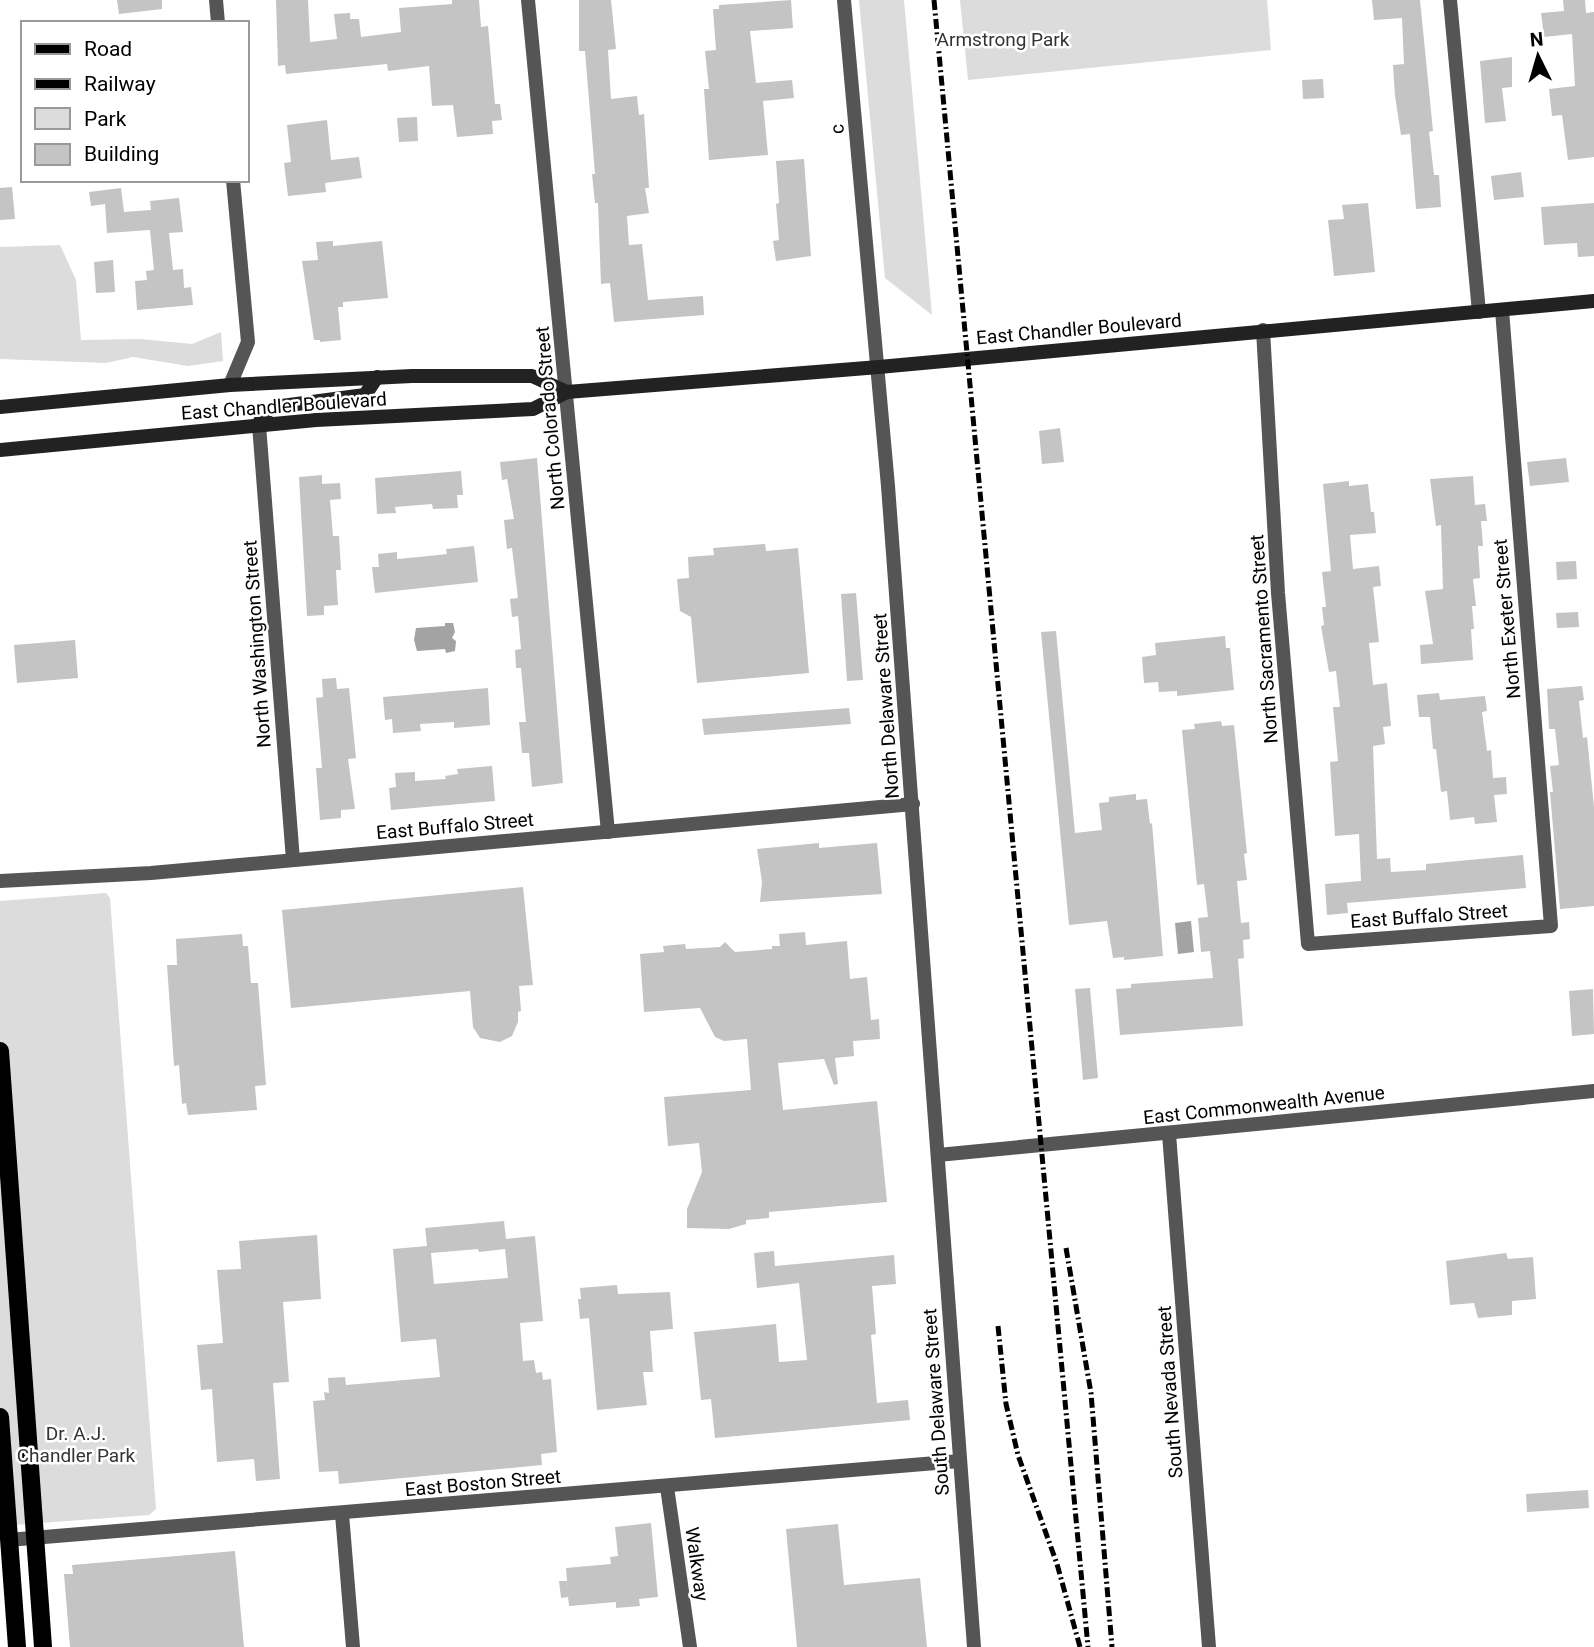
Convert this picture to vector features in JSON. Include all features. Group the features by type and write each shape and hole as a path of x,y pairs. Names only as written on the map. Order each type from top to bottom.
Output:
{"main road":[{"name":"East Chandler Boulevard","path":"0,450 259,425 533,409 567,392 879,367 1594,301"},
{"name":"East Chandler Boulevard","path":"0,407 229,385 377,377 532,376 567,392"},
{"path":"259,425 262,415 274,407 365,395 377,377"},
{"path":"0,1051 43,1647"},
{"path":"0,1417 18,1647"}],"street":[{"path":"216,0 218,21"},
{"name":"North Colorado Street","path":"528,0 608,832"},
{"name":"c","path":"844,0 868,255"},
{"path":"1450,0 1479,312"},
{"path":"229,385 248,342 233,182"},
{"name":"North Delaware Street","path":"868,255 913,804 938,1155"},
{"name":"North Exeter Street","path":"1502,310 1551,926"},
{"name":"North Sacramento Street","path":"1263,330 1278,593 1308,944"},
{"name":"North Washington Street","path":"259,425 293,860"},
{"name":"East Buffalo Street","path":"0,881 151,873 913,804"},
{"name":"East Buffalo Street","path":"1308,944 1551,926"},
{"name":"East Commonwealth Avenue","path":"938,1155 1594,1091"},
{"name":"South Nevada Street","path":"1169,1134 1209,1647"},
{"name":"South Delaware Street","path":"938,1155 974,1647"},
{"name":"East Boston Street","path":"9,1540 960,1461"},
{"name":"Walkway","path":"667,1487 690,1647"},
{"path":"342,1514 353,1647"}],"green space":[{"path":"859,0 904,0 932,315 885,278"},
{"name":"Armstrong Park","path":"960,0 1267,0 1271,50 968,80"},
{"path":"60,245 76,280 81,340 140,339 192,344 221,332 223,361 188,366 133,357 106,363 0,359 0,247"},
{"name":"Dr. A.J. Chandler Park","path":"106,893 110,898 156,1509 149,1515 0,1526 0,901"}],"shaded area":[{"path":"445,623 453,623 455,651 417,651 414,640 416,628 445,626"},
{"path":"1191,921 1194,952 1178,954 1175,923"}],"building":[{"path":"117,0 162,0 162,9 119,14"},
{"path":"276,0 308,0 310,42 337,39 334,14 350,13 350,19 359,19 361,37 401,32 399,8 452,4 452,0 479,0 481,27 488,26 495,104 500,104 502,120 492,121 493,134 457,137 453,105 432,106 429,66 388,71 387,64 286,74 285,65 278,66"},
{"path":"579,0 611,0 616,49 608,50 611,99 637,96 639,115 644,114 649,188 645,188 649,213 627,216 629,245 642,244 648,300 703,296 704,315 614,322 610,283 601,284 598,203 595,203 592,174 595,174 585,51 579,51"},
{"path":"791,0 793,28 750,31 756,83 792,80 794,98 763,101 768,155 709,160 704,89 709,89 705,51 716,50 713,9 719,9 719,5"},
{"path":"1372,0 1420,0 1433,131 1429,132 1434,175 1439,175 1441,207 1416,209 1410,134 1401,135 1395,96 1393,65 1404,64 1402,18 1374,20"},
{"path":"1563,0 1585,0 1586,13 1594,12 1594,157 1568,160 1562,115 1552,116 1549,89 1575,86 1572,34 1544,37 1541,13 1564,11"},
{"path":"1512,57 1512,87 1502,88 1506,121 1485,123 1480,61"},
{"path":"1323,79 1324,98 1303,99 1302,80"},
{"path":"417,117 418,141 399,142 397,118"},
{"path":"327,120 331,160 359,157 362,178 325,183 326,192 288,196 284,163 291,162 287,125"},
{"path":"804,159 811,256 776,261 773,241 779,240 776,204 779,203 776,161"},
{"path":"1521,172 1524,197 1494,200 1491,176"},
{"path":"12,187 15,219 0,220 0,188"},
{"path":"121,188 124,212 151,210 150,201 179,198 183,232 169,233 173,270 183,269 184,288 191,287 193,305 137,310 135,281 147,280 146,271 154,270 150,230 107,233 105,204 91,206 89,192"},
{"path":"1368,203 1375,272 1334,276 1328,220 1344,219 1342,205"},
{"path":"1594,203 1594,256 1578,257 1577,243 1544,245 1541,207"},
{"path":"333,241 333,246 382,241 388,298 343,302 343,307 338,307 341,340 320,342 314,340 302,261 318,260 316,242"},
{"path":"113,260 115,292 96,293 94,262"},
{"path":"1060,428 1064,462 1042,464 1039,431"},
{"path":"537,458 563,783 532,787 529,753 522,753 519,722 526,722 521,668 516,668 515,650 521,649 518,616 512,617 510,599 518,598 512,548 507,549 504,520 514,519 507,479 502,480 500,462"},
{"path":"1566,458 1569,482 1530,486 1527,462"},
{"path":"461,471 463,495 457,495 458,508 433,509 432,504 395,507 396,513 377,514 375,478"},
{"path":"322,475 322,484 340,483 341,499 330,500 333,536 339,536 341,570 336,570 338,605 324,606 324,615 307,616 299,477"},
{"path":"1473,476 1475,505 1485,504 1487,521 1481,521 1483,546 1478,546 1480,578 1473,579 1476,606 1472,606 1473,660 1421,664 1420,645 1433,644 1425,591 1443,589 1441,525 1436,526 1430,479"},
{"path":"1349,481 1349,486 1368,484 1376,533 1350,535 1353,569 1379,566 1381,586 1373,587 1379,642 1369,643 1373,685 1387,683 1391,726 1383,727 1385,744 1373,746 1377,859 1390,858 1391,872 1426,870 1426,864 1523,855 1526,888 1347,903 1348,913 1327,915 1325,884 1361,881 1359,834 1335,836 1330,762 1338,761 1333,707 1340,707 1336,671 1329,672 1321,626 1324,625 1322,607 1326,607 1322,572 1331,571 1323,484"},
{"path":"765,544 766,551 798,548 809,673 697,683 691,617 680,611 677,579 689,578 688,557 714,555 713,548"},
{"path":"474,546 478,582 375,593 372,567 379,567 378,554 397,552 397,559 447,554 446,549"},
{"path":"1576,561 1577,579 1557,580 1556,562"},
{"path":"856,593 863,680 847,681 841,594"},
{"path":"1578,612 1579,627 1557,628 1556,613"},
{"path":"1056,631 1075,833 1102,830 1099,803 1109,802 1109,797 1136,794 1136,800 1147,799 1150,824 1152,823 1163,956 1124,960 1124,957 1113,958 1107,921 1069,925 1041,632"},
{"path":"1225,636 1226,648 1230,648 1234,690 1177,696 1177,691 1159,692 1158,682 1144,683 1142,657 1156,655 1155,643"},
{"path":"75,640 78,678 17,683 14,645"},
{"path":"336,678 337,689 349,688 356,758 348,759 355,809 341,810 341,818 320,820 316,768 322,768 316,698 323,697 322,679"},
{"path":"1582,686 1584,700 1579,701 1583,738 1587,737 1594,807 1594,906 1560,909 1550,792 1553,792 1550,766 1559,765 1555,729 1549,729 1547,689"},
{"path":"488,688 490,725 454,728 454,722 420,724 421,731 393,733 392,719 385,720 383,697"},
{"path":"1439,693 1440,700 1485,696 1487,711 1482,712 1487,751 1491,750 1493,778 1506,777 1507,794 1494,795 1497,822 1475,824 1474,817 1450,820 1447,791 1441,792 1430,717 1419,717 1417,695"},
{"path":"849,708 851,724 704,735 702,719"},
{"path":"1221,721 1222,726 1234,725 1247,853 1244,854 1247,880 1237,881 1241,923 1249,922 1250,939 1243,940 1244,958 1238,959 1243,1026 1120,1035 1116,989 1131,988 1131,984 1213,978 1210,951 1201,952 1198,918 1208,917 1204,884 1197,885 1182,730 1195,729 1194,724"},
{"path":"492,766 495,801 391,810 389,788 396,787 395,773 415,772 415,781 446,779 445,776 458,774 457,769"},
{"path":"819,843 819,848 877,843 882,894 760,902 762,882 757,849"},
{"path":"523,887 533,985 519,986 521,1011 518,1012 518,1022 512,1036 500,1042 480,1038 473,1027 470,991 291,1008 282,910"},
{"path":"805,932 806,945 847,941 850,979 867,977 871,1020 879,1019 880,1039 853,1041 854,1056 835,1058 838,1084 834,1085 824,1059 778,1063 783,1110 877,1101 887,1202 769,1212 769,1218 746,1220 746,1224 729,1229 687,1228 687,1209 702,1172 699,1143 668,1146 664,1097 751,1090 747,1039 724,1041 715,1037 700,1008 644,1012 640,954 664,952 663,946 685,944 686,949 720,947 725,942 735,952 772,949 772,946 780,946 779,934"},
{"path":"242,934 243,946 248,946 251,983 258,983 266,1085 255,1086 257,1110 188,1115 186,1103 182,1104 179,1065 174,1066 167,965 177,965 176,939"},
{"path":"1090,988 1098,1078 1083,1080 1075,989"},
{"path":"1593,989 1594,1034 1572,1036 1569,991"},
{"path":"504,1221 506,1239 535,1236 543,1321 520,1323 523,1361 534,1360 536,1373 542,1372 543,1380 551,1379 557,1452 541,1454 542,1465 339,1484 338,1471 319,1472 313,1401 325,1400 324,1392 329,1393 328,1378 345,1377 346,1385 440,1377 436,1339 401,1342 393,1249 427,1246 425,1228","holes":["478,1249 479,1252 505,1249 508,1278 434,1284 431,1253"]},
{"path":"317,1235 321,1299 283,1302 289,1382 273,1383 280,1479 256,1481 254,1459 217,1462 212,1389 201,1390 197,1345 223,1343 217,1270 241,1269 239,1241"},
{"path":"774,1251 775,1266 894,1255 896,1284 872,1286 876,1334 871,1335 877,1403 908,1400 910,1420 715,1438 711,1399 701,1400 694,1332 776,1324 779,1362 807,1360 799,1283 757,1288 754,1253"},
{"path":"1506,1253 1508,1259 1533,1257 1536,1299 1512,1301 1512,1315 1478,1318 1474,1303 1450,1305 1446,1261"},
{"path":"617,1285 618,1294 670,1292 673,1329 650,1331 653,1372 643,1372 647,1405 597,1410 589,1318 580,1319 578,1299 581,1299 580,1288"},
{"path":"1588,1490 1589,1508 1527,1512 1526,1494"},
{"path":"651,1523 658,1597 639,1599 640,1606 616,1608 616,1602 569,1606 568,1597 561,1598 559,1581 567,1581 566,1568 611,1564 610,1557 618,1556 615,1527"},
{"path":"838,1524 844,1585 920,1578 927,1647 797,1647 786,1529"},
{"path":"235,1551 244,1647 70,1647 64,1574 73,1574 72,1565"}],"railway":[{"path":"934,0 1088,1647"},
{"path":"1066,1248 1091,1393 1112,1647"},
{"path":"998,1326 1006,1404 1018,1455 1057,1564 1080,1647"}]}
